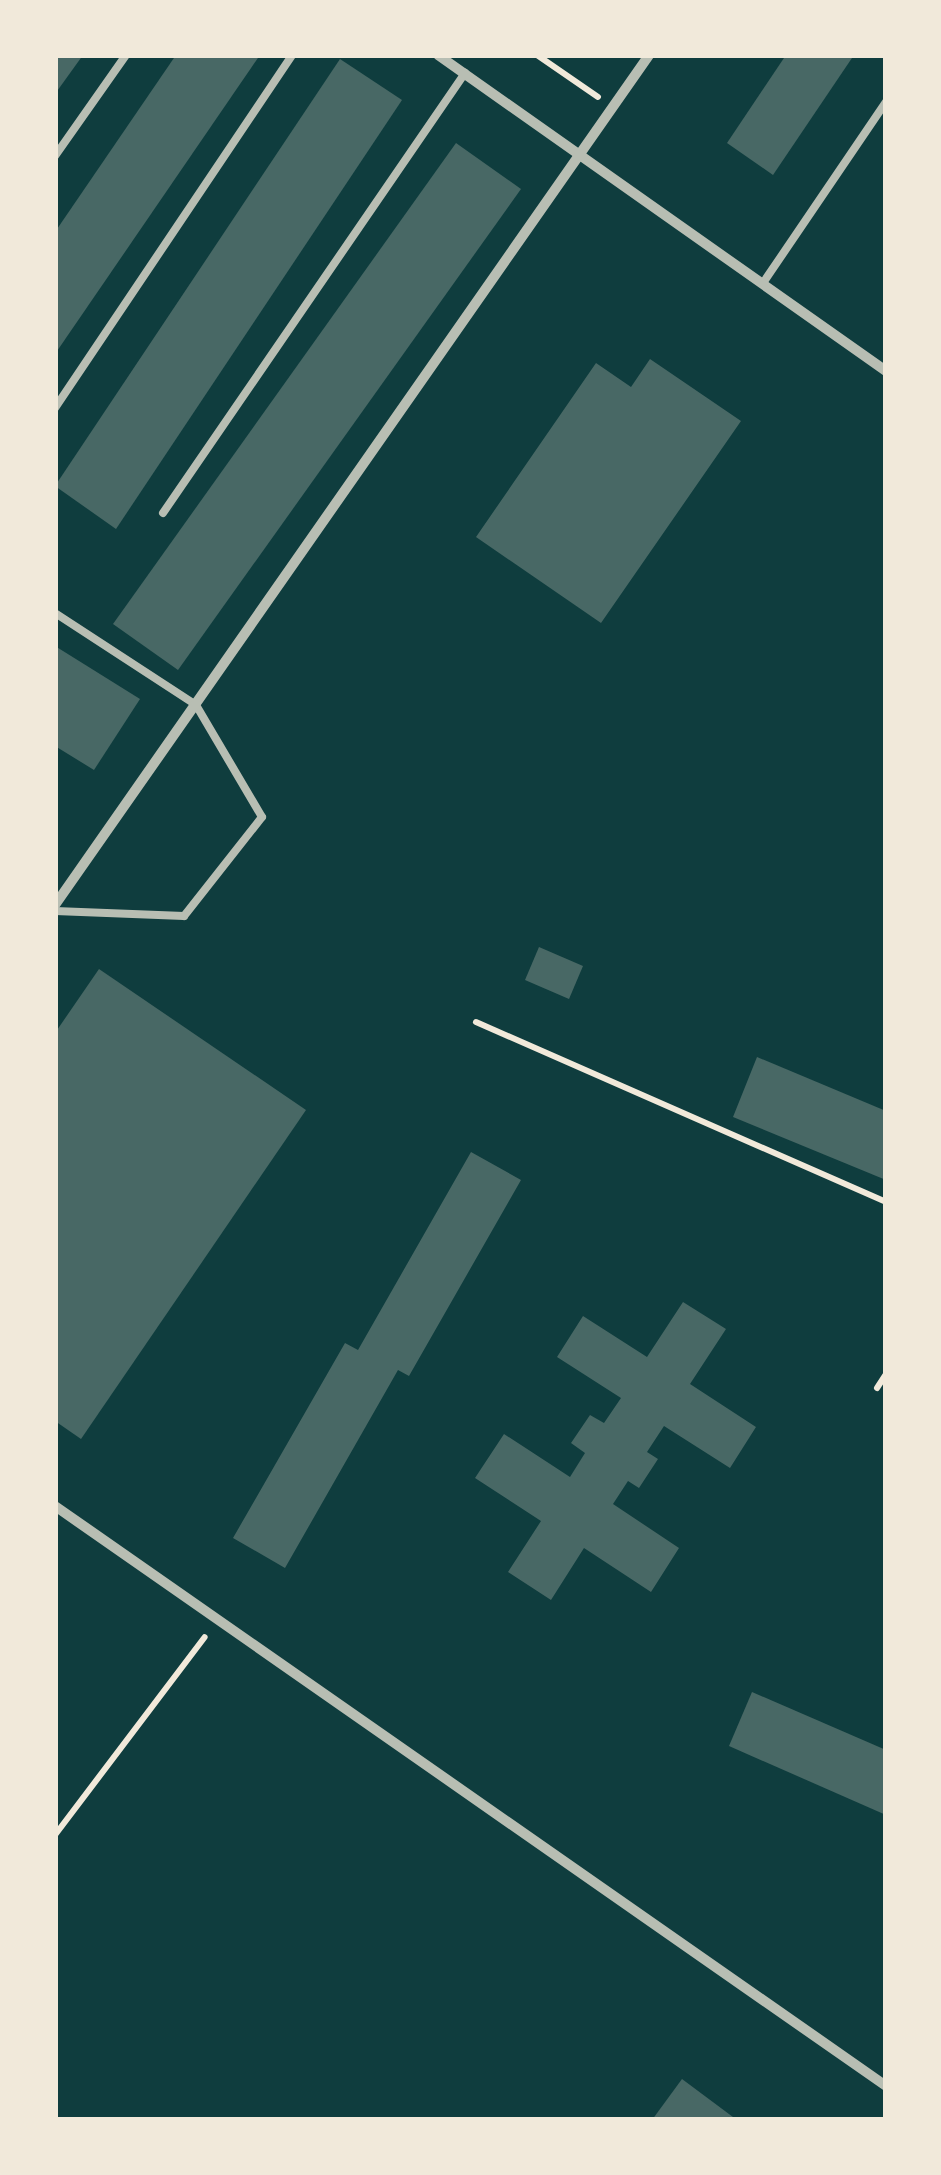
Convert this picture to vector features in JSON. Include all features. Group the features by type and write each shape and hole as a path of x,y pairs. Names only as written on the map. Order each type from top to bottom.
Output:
{"street":[{"path":"438,55 581,152 886,371"},
{"path":"55,908 650,55"},
{"path":"55,1506 886,2086"}],"lane":[{"path":"55,156 126,55"},
{"path":"55,408 292,55"},
{"path":"163,513 465,74"},
{"path":"763,282 886,102"},
{"path":"55,613 196,705 262,817 184,916 55,908"}],"path":[{"path":"537,55 612,108"},
{"path":"476,1022 886,1202"},
{"path":"877,1388 886,1374"},
{"path":"55,1836 218,1620"}],"building":[{"path":"55,55 83,55 55,94"},
{"path":"176,55 260,55 55,354 55,232"},
{"path":"786,55 854,55 773,175 727,143"},
{"path":"340,59 402,100 116,529 55,486"},
{"path":"456,143 521,189 178,670 113,624"},
{"path":"650,359 741,421 601,623 476,537 596,363 631,387"},
{"path":"55,646 140,699 94,770 55,746"},
{"path":"539,947 583,966 569,999 525,980"},
{"path":"99,969 306,1110 81,1439 55,1421 55,1033"},
{"path":"757,1057 886,1111 886,1180 733,1117"},
{"path":"471,1152 521,1180 409,1376 398,1370 285,1568 233,1538 345,1343 358,1350"},
{"path":"683,1302 726,1329 690,1384 756,1427 730,1468 664,1426 647,1452 658,1459 639,1488 628,1481 613,1504 679,1548 651,1592 584,1548 551,1600 508,1572 541,1521 475,1478 504,1434 570,1477 585,1453 571,1443 590,1415 604,1423 621,1398 557,1357 583,1316 647,1357"},
{"path":"752,1692 886,1750 886,1815 729,1746"},
{"path":"682,2079 737,2120 652,2120"}]}
